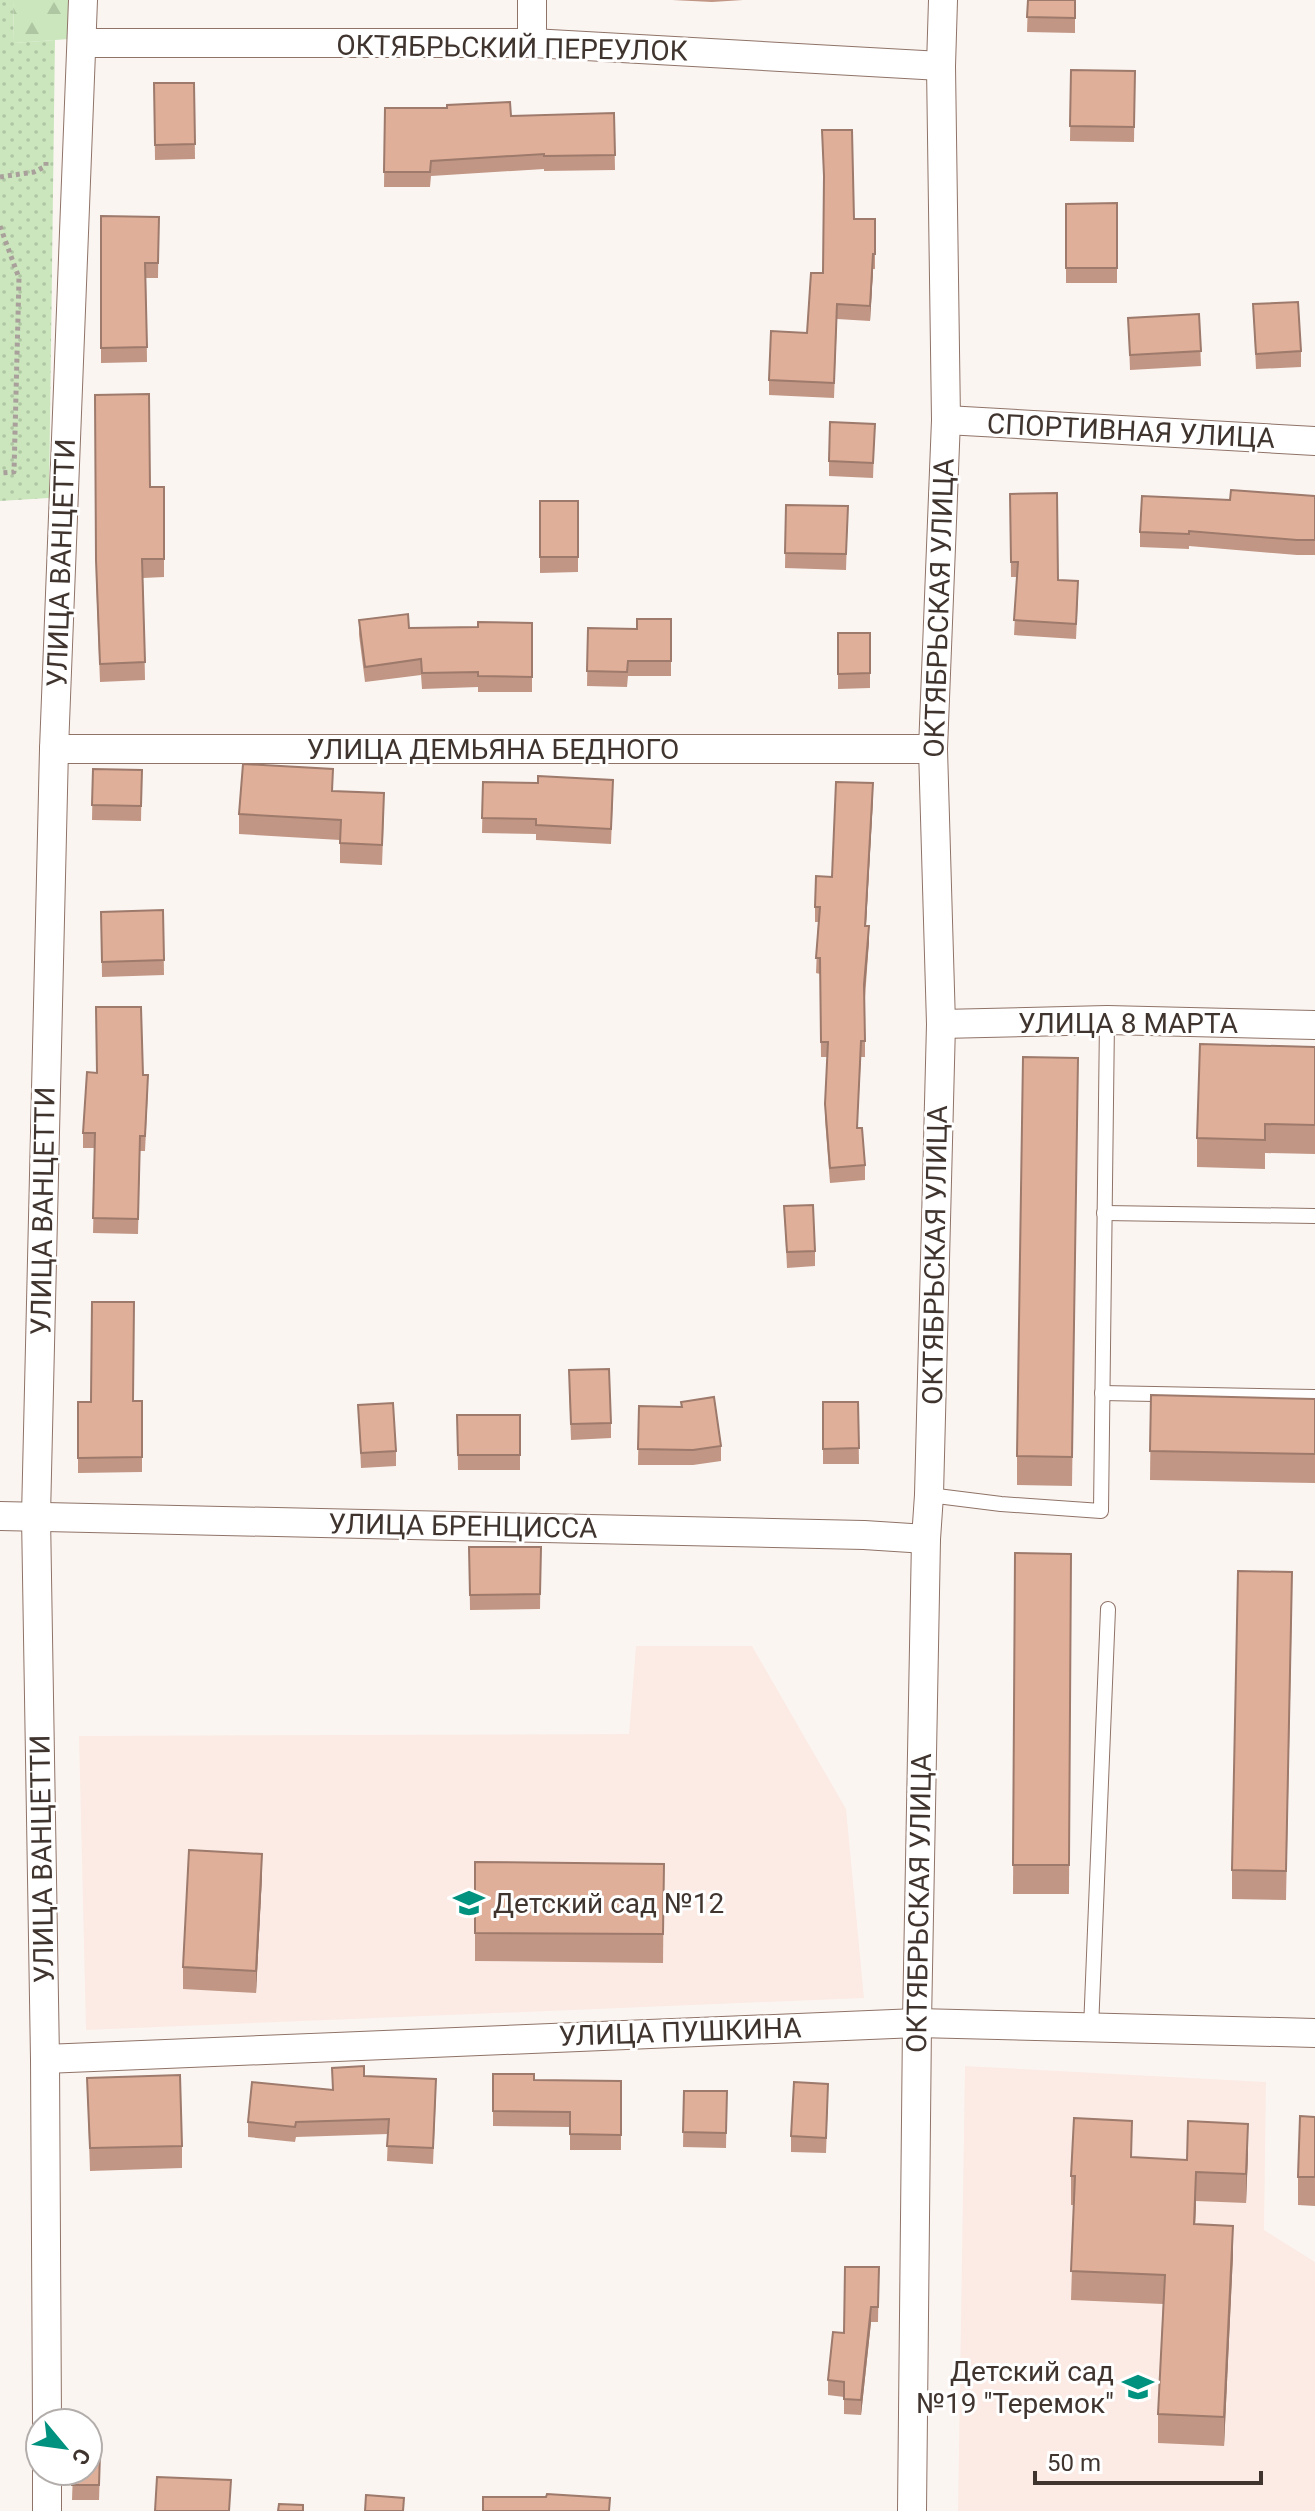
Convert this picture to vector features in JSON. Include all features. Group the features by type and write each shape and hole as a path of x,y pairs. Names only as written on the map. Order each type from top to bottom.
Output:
{"street":[{"name":"УЛИЦА ВАНЦЕТТИ","path":"47,2407 36,1516 54,749 83,0"},
{"path":"532,0 532,43"},
{"name":"ОКТЯБРЬСКАЯ УЛИЦА","path":"912,2511 926,1539 941,1024 933,749 946,420 941,66 943,0"},
{"name":"ОКТЯБРЬСКИЙ ПЕРЕУЛОК","path":"83,43 532,43 941,66"},
{"name":"СПОРТИВНАЯ УЛИЦА","path":"946,420 1315,441"},
{"name":"УЛИЦА ДЕМЬЯНА БЕДНОГО","path":"54,749 933,749"},
{"name":"УЛИЦА 8 МАРТА","path":"941,1024 1107,1020 1315,1025"},
{"name":"УЛИЦА БРЕНЦИССА","path":"0,1516 864,1535 926,1539"},
{"name":"УЛИЦА ПУШКИНА","path":"45,2059 917,2023 1315,2033"},
{"path":"47,2487 47,2511"}],"lane":[{"path":"929,1495 1101,1511 1107,1020"},
{"path":"1104,1213 1315,1216"},
{"path":"1102,1393 1315,1397"},
{"path":"1091,2029 1108,1609"}],"path":[{"path":"0,177 34,172"},
{"path":"0,226 19,278 14,472 0,473"}],"shaded area":[{"name":"Детский сад №12","path":"636,1646 752,1646 846,1809 864,1998 86,2030 79,1736 629,1734"},
{"name":"Детский сад №19 \"Теремок\"","path":"965,2066 1266,2082 1264,2230 1315,2262 1315,2511 958,2511"}],"green space":[{"path":"0,0 13,0 14,43 55,40 49,498 0,501"},
{"path":"13,0 70,0 69,39 14,43"}],"building":[{"path":"1028,0 1075,0 1075,18 1027,17"},
{"path":"1071,70 1135,71 1134,127 1070,126"},
{"path":"154,83 194,83 195,144 155,145"},
{"path":"510,102 511,116 614,113 615,155 544,154 431,161 430,172 384,172 385,108 447,108 447,105"},
{"path":"822,130 852,130 854,219 875,219 870,306 837,304 834,383 769,380 771,331 807,333 811,273 823,273"},
{"path":"1117,203 1117,268 1066,268 1066,204"},
{"path":"101,216 159,217 158,263 145,263 147,347 101,348"},
{"path":"1298,302 1301,351 1256,354 1253,304"},
{"path":"1199,314 1201,351 1130,355 1128,318"},
{"path":"149,394 150,487 164,487 164,559 142,559 145,662 100,664 95,395"},
{"path":"830,422 875,424 873,463 829,461"},
{"path":"1231,490 1315,496 1315,540 1189,531 1189,534 1140,532 1142,496 1230,500"},
{"path":"1057,493 1058,580 1078,581 1076,624 1014,620 1018,562 1011,562 1010,494"},
{"path":"540,501 578,501 578,557 540,557"},
{"path":"786,505 848,506 846,554 785,553"},
{"path":"408,614 409,628 478,627 478,622 532,623 532,677 478,676 478,672 422,673 421,659 365,667 359,620"},
{"path":"637,619 671,619 671,661 628,661 627,672 587,671 588,628 637,629"},
{"path":"838,633 870,633 870,673 838,674"},
{"path":"243,764 333,769 332,791 384,793 382,845 340,843 341,820 239,814"},
{"path":"93,769 142,770 141,806 92,805"},
{"path":"538,776 613,780 611,829 536,825 536,819 482,818 483,782 538,783"},
{"path":"836,782 873,783 865,926 869,926 864,985 865,1041 861,1041 857,1128 862,1128 865,1165 830,1168 825,1104 828,1042 821,1042 820,958 816,958 820,907 815,907 816,876 832,877"},
{"path":"163,910 164,960 102,962 101,912"},
{"path":"96,1007 141,1007 143,1075 148,1075 145,1136 140,1136 138,1219 93,1218 95,1133 83,1133 87,1072 97,1073"},
{"path":"1200,1044 1315,1047 1315,1125 1265,1124 1265,1140 1197,1138"},
{"path":"1023,1057 1078,1058 1072,1457 1017,1456"},
{"path":"813,1205 815,1251 787,1252 784,1206"},
{"path":"92,1302 134,1302 133,1401 142,1401 142,1457 78,1458 78,1402 91,1402"},
{"path":"609,1369 611,1423 571,1424 569,1370"},
{"path":"1151,1395 1315,1399 1315,1454 1150,1451"},
{"path":"714,1397 721,1446 693,1450 638,1449 639,1406 682,1407 681,1402"},
{"path":"823,1402 858,1402 859,1448 823,1449"},
{"path":"393,1403 396,1451 361,1453 358,1405"},
{"path":"457,1415 520,1415 520,1455 458,1455"},
{"path":"469,1547 541,1547 540,1594 470,1595"},
{"path":"1015,1553 1071,1554 1069,1865 1013,1865"},
{"path":"1238,1571 1292,1572 1286,1871 1232,1870"},
{"path":"189,1850 262,1854 256,1971 183,1967"},
{"path":"475,1862 664,1864 663,1934 475,1933"},
{"path":"364,2066 364,2076 436,2079 433,2148 387,2146 389,2119 296,2122 295,2127 248,2122 252,2082 333,2090 332,2068"},
{"path":"493,2074 534,2074 534,2080 621,2081 621,2135 570,2134 570,2112 493,2111"},
{"path":"180,2075 182,2146 90,2148 87,2078"},
{"path":"794,2082 828,2084 826,2138 791,2136"},
{"path":"684,2091 727,2091 726,2133 683,2132"},
{"path":"1300,2116 1315,2117 1315,2177 1298,2177"},
{"path":"1074,2118 1132,2121 1131,2157 1187,2160 1188,2121 1248,2124 1246,2174 1196,2172 1194,2224 1233,2226 1224,2417 1158,2414 1165,2275 1071,2271"},
{"path":"845,2267 879,2267 878,2307 871,2307 861,2400 844,2399 844,2382 828,2380 833,2332 844,2333"},
{"path":"157,2477 231,2480 229,2511 155,2511"},
{"path":"547,2494 610,2498 609,2511 483,2511 483,2497 546,2497"},
{"path":"366,2495 404,2498 403,2511 365,2511"},
{"path":"279,2504 303,2505 303,2511 278,2511"}],"place":[{"name":"Детский сад №12","path":"469,1903"},
{"name":"Детский сад №19 \"Теремок\"","path":"1138,2387"}]}
